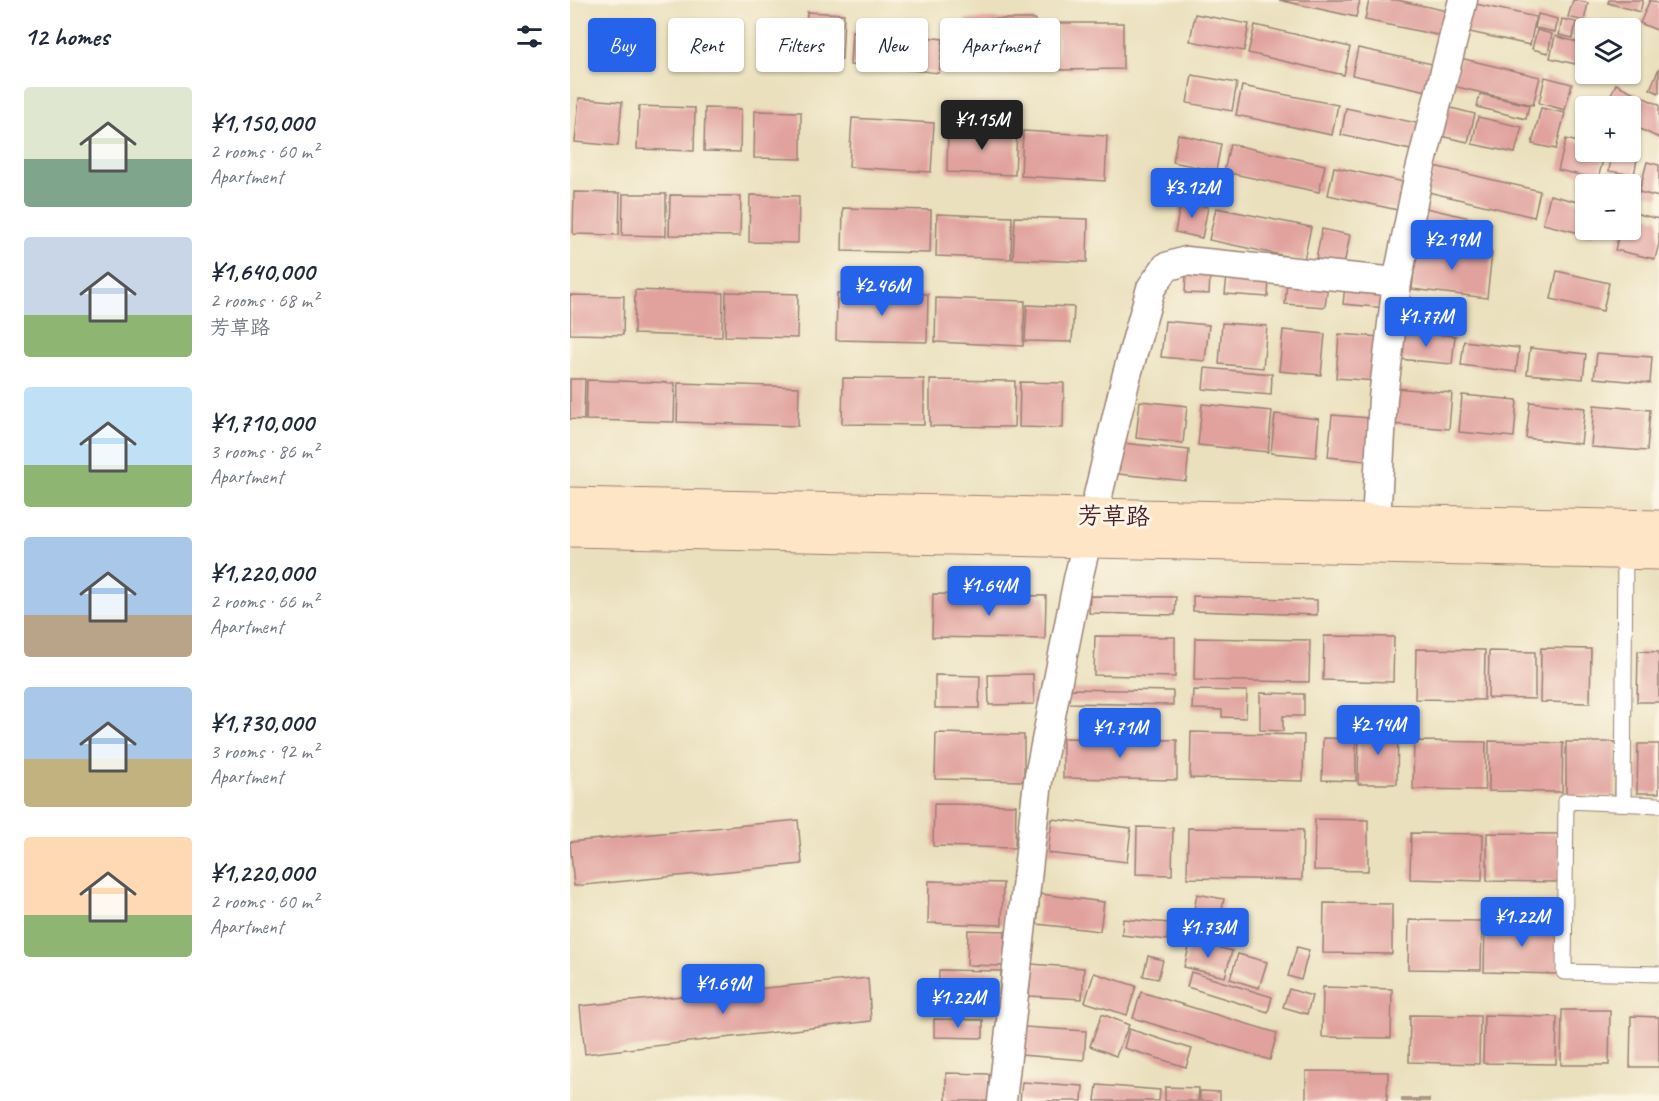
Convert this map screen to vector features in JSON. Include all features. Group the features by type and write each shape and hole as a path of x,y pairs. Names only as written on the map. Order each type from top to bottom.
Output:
{"street":[{"path":"1376,522 1383,398 1397,282 1418,178 1464,0"},
{"path":"1002,1101 1038,781 1078,579 1151,288 1166,267 1186,261 1397,282"},
{"name":"芳草路","path":"570,504 1659,553"},
{"name":"芳草路","path":"570,530 1091,528 1376,522 1659,527"}],"lane":[{"path":"1623,803 1625,552"},
{"path":"1659,805 1566,801 1564,972 1659,974"}],"building":[{"path":"1279,0 1360,0 1356,17"},
{"path":"1369,0 1397,0 1452,12 1447,37 1365,20"},
{"path":"1573,0 1588,3 1585,18 1568,17"},
{"path":"1609,0 1643,0 1640,12 1608,3"},
{"path":"1650,0 1659,4 1659,31 1641,23"},
{"path":"1471,3 1536,17 1530,45 1465,31"},
{"path":"807,12 844,14 844,18 807,18"},
{"path":"1195,14 1249,24 1244,51 1190,41"},
{"path":"1538,14 1558,19 1555,32 1535,28"},
{"path":"1562,19 1575,22 1573,38 1559,35"},
{"path":"1060,23 1123,23 1123,69 1060,70"},
{"path":"1255,25 1350,47 1344,75 1248,53"},
{"path":"1537,30 1552,34 1548,53 1532,49"},
{"path":"852,31 856,31 856,65 850,65"},
{"path":"1555,36 1575,42 1575,64 1550,58"},
{"path":"928,37 940,39 939,73 928,72"},
{"path":"1358,48 1437,65 1432,92 1352,75"},
{"path":"1460,58 1540,77 1533,105 1453,86"},
{"path":"1659,68 1659,93 1650,89"},
{"path":"1192,75 1237,83 1232,111 1187,103"},
{"path":"1545,77 1572,84 1565,110 1539,103"},
{"path":"1616,84 1641,96 1610,96"},
{"path":"1242,86 1338,105 1332,135 1236,115"},
{"path":"1480,94 1529,105 1526,119 1477,107"},
{"path":"1641,96 1659,105 1659,138 1641,129"},
{"path":"579,98 622,102 618,146 575,142"},
{"path":"639,106 695,108 694,151 637,149"},
{"path":"1447,107 1475,114 1468,142 1440,136"},
{"path":"705,108 741,109 740,152 704,151"},
{"path":"1346,108 1426,125 1420,152 1341,135"},
{"path":"1541,108 1565,113 1556,149 1532,144"},
{"path":"755,111 801,112 801,159 754,158"},
{"path":"1478,117 1522,127 1515,153 1472,144"},
{"path":"852,118 934,123 931,172 849,167"},
{"path":"948,127 1017,130 1015,175 947,172"},
{"path":"1023,131 1107,136 1105,181 1021,176"},
{"path":"1178,134 1221,144 1216,171 1173,162"},
{"path":"1566,139 1575,141 1575,162 1602,162 1599,174 1576,174 1558,170"},
{"path":"1230,144 1325,165 1319,192 1224,172"},
{"path":"1610,162 1636,162 1634,174 1609,171"},
{"path":"1647,162 1659,165 1659,197 1641,192"},
{"path":"1434,166 1540,191 1534,217 1428,192"},
{"path":"1334,167 1404,182 1398,210 1328,195"},
{"path":"574,192 620,193 619,235 573,234"},
{"path":"623,194 666,194 666,236 622,235"},
{"path":"670,195 741,196 740,236 669,235"},
{"path":"750,195 799,196 798,243 749,242"},
{"path":"1550,195 1575,201 1575,232 1543,224"},
{"path":"1181,201 1208,207 1202,238 1175,232"},
{"path":"843,208 931,210 930,253 842,251"},
{"path":"1216,208 1311,227 1304,260 1209,240"},
{"path":"1426,208 1492,223 1488,240 1422,225"},
{"path":"937,214 1012,217 1011,259 936,256"},
{"path":"1641,215 1659,219 1659,244 1655,259 1615,250 1618,240 1641,240"},
{"path":"1015,217 1088,219 1087,262 1013,259"},
{"path":"1322,229 1350,235 1344,265 1316,259"},
{"path":"1417,244 1492,253 1487,298 1412,289"},
{"path":"1557,271 1609,283 1603,311 1551,299"},
{"path":"1186,274 1210,275 1209,294 1185,293"},
{"path":"1227,276 1269,279 1268,297 1225,294"},
{"path":"1287,281 1328,284 1325,307 1285,304"},
{"path":"1345,286 1386,289 1385,308 1343,304"},
{"path":"635,290 723,293 722,337 634,334"},
{"path":"726,292 798,294 797,338 725,336"},
{"path":"837,293 928,294 927,342 836,340"},
{"path":"570,295 624,296 623,335 570,334"},
{"path":"936,298 1025,301 1023,346 935,342"},
{"path":"1027,305 1074,307 1072,342 1025,341"},
{"path":"1165,321 1209,325 1205,361 1161,357"},
{"path":"1222,323 1267,326 1263,368 1219,364"},
{"path":"1283,330 1325,334 1321,375 1279,371"},
{"path":"1401,331 1455,336 1452,364 1398,359"},
{"path":"1339,334 1381,337 1377,381 1336,378"},
{"path":"1464,341 1519,348 1516,372 1461,365"},
{"path":"1530,348 1586,354 1583,379 1527,374"},
{"path":"1597,353 1652,357 1650,383 1594,378"},
{"path":"1205,368 1272,374 1271,395 1203,389"},
{"path":"843,378 924,379 924,425 842,424"},
{"path":"570,379 585,379 584,420 570,419"},
{"path":"587,380 675,383 674,422 586,420"},
{"path":"930,380 1015,381 1014,427 930,426"},
{"path":"1020,382 1064,383 1063,428 1019,427"},
{"path":"678,383 799,387 798,426 677,422"},
{"path":"1394,388 1452,393 1449,429 1391,424"},
{"path":"1462,395 1517,400 1514,437 1459,432"},
{"path":"1140,401 1187,406 1183,443 1136,438"},
{"path":"1530,402 1585,408 1581,444 1526,438"},
{"path":"1202,404 1272,411 1268,452 1198,445"},
{"path":"1594,405 1650,410 1647,451 1591,447"},
{"path":"1275,414 1319,419 1316,457 1271,453"},
{"path":"1332,415 1370,418 1366,461 1328,457"},
{"path":"1122,443 1189,450 1186,481 1119,474"},
{"path":"933,594 1046,596 1045,639 932,637"},
{"path":"1090,596 1176,597 1175,615 1089,613"},
{"path":"1193,596 1317,600 1317,615 1193,611"},
{"path":"1095,636 1175,637 1175,677 1094,675"},
{"path":"1324,636 1394,637 1393,682 1323,680"},
{"path":"1195,638 1310,640 1309,682 1194,680"},
{"path":"1541,648 1591,649 1590,703 1540,702"},
{"path":"1416,649 1485,650 1484,700 1415,699"},
{"path":"1489,651 1535,652 1535,699 1488,698"},
{"path":"1638,651 1659,652 1659,702 1637,702"},
{"path":"1033,674 1034,704 989,705 988,675"},
{"path":"935,675 980,676 979,708 935,708"},
{"path":"1068,689 1173,691 1173,705 1068,703"},
{"path":"1193,690 1247,691 1246,718 1222,717 1222,710 1192,709"},
{"path":"1260,693 1304,694 1304,716 1283,716 1283,731 1260,730"},
{"path":"1359,728 1398,729 1397,784 1358,784"},
{"path":"1191,732 1304,735 1303,781 1190,778"},
{"path":"936,733 1024,735 1024,781 935,779"},
{"path":"1063,738 1177,740 1177,780 1063,778"},
{"path":"1323,738 1356,739 1356,781 1322,780"},
{"path":"1414,741 1486,742 1485,790 1413,789"},
{"path":"1489,741 1563,743 1562,792 1489,791"},
{"path":"1566,742 1616,742 1615,796 1566,796"},
{"path":"1638,744 1659,744 1659,793 1637,793"},
{"path":"934,804 1016,805 1015,848 933,846"},
{"path":"1052,819 1131,828 1127,862 1048,853"},
{"path":"1315,819 1368,820 1368,871 1314,870"},
{"path":"798,820 802,864 574,886 570,842"},
{"path":"1137,827 1173,828 1172,875 1136,874"},
{"path":"1188,828 1303,830 1302,880 1187,878"},
{"path":"1411,833 1483,834 1482,881 1410,879"},
{"path":"1487,833 1561,834 1560,882 1487,881"},
{"path":"929,881 1003,883 1002,925 928,923"},
{"path":"1040,894 1104,902 1100,931 1037,924"},
{"path":"1197,894 1224,899 1220,920 1193,915"},
{"path":"1324,903 1392,904 1392,954 1323,953"},
{"path":"1123,919 1169,923 1167,940 1122,935"},
{"path":"1409,920 1482,921 1481,970 1408,969"},
{"path":"1485,922 1559,924 1558,974 1484,972"},
{"path":"968,930 1005,931 1004,966 967,965"},
{"path":"1191,940 1232,951 1225,977 1184,967"},
{"path":"1297,947 1309,950 1301,980 1288,976"},
{"path":"1238,954 1267,962 1259,988 1230,979"},
{"path":"1148,956 1163,960 1158,979 1143,976"},
{"path":"1031,964 1084,968 1082,999 1029,996"},
{"path":"939,970 1001,971 1000,1015 938,1013"},
{"path":"1191,972 1272,997 1268,1012 1187,987"},
{"path":"1094,973 1136,986 1127,1015 1085,1002"},
{"path":"868,978 871,1021 585,1054 580,1006"},
{"path":"1323,987 1392,989 1391,1038 1322,1037"},
{"path":"1289,989 1312,996 1307,1014 1283,1007"},
{"path":"1141,992 1277,1033 1270,1060 1133,1018"},
{"path":"1562,1010 1610,1010 1609,1065 1561,1065"},
{"path":"1102,1014 1129,1025 1116,1056 1090,1046"},
{"path":"1410,1015 1480,1016 1479,1064 1409,1062"},
{"path":"1484,1015 1557,1017 1556,1064 1483,1063"},
{"path":"1631,1016 1659,1017 1659,1067 1630,1067"},
{"path":"934,1019 983,1020 983,1038 934,1037"},
{"path":"1024,1027 1086,1031 1084,1060 1021,1055"},
{"path":"1129,1029 1192,1049 1186,1067 1124,1048"},
{"path":"1306,1071 1388,1072 1387,1101 1306,1101"},
{"path":"946,1073 989,1074 989,1101 946,1101"},
{"path":"1022,1082 1083,1086 1082,1101 1020,1101"},
{"path":"1097,1085 1160,1090 1159,1101 1095,1101"},
{"path":"1165,1087 1199,1088 1198,1101 1165,1101"},
{"path":"1200,1091 1220,1092 1220,1101 1200,1101"},
{"path":"1402,1099 1429,1099 1429,1101 1402,1101"}]}
